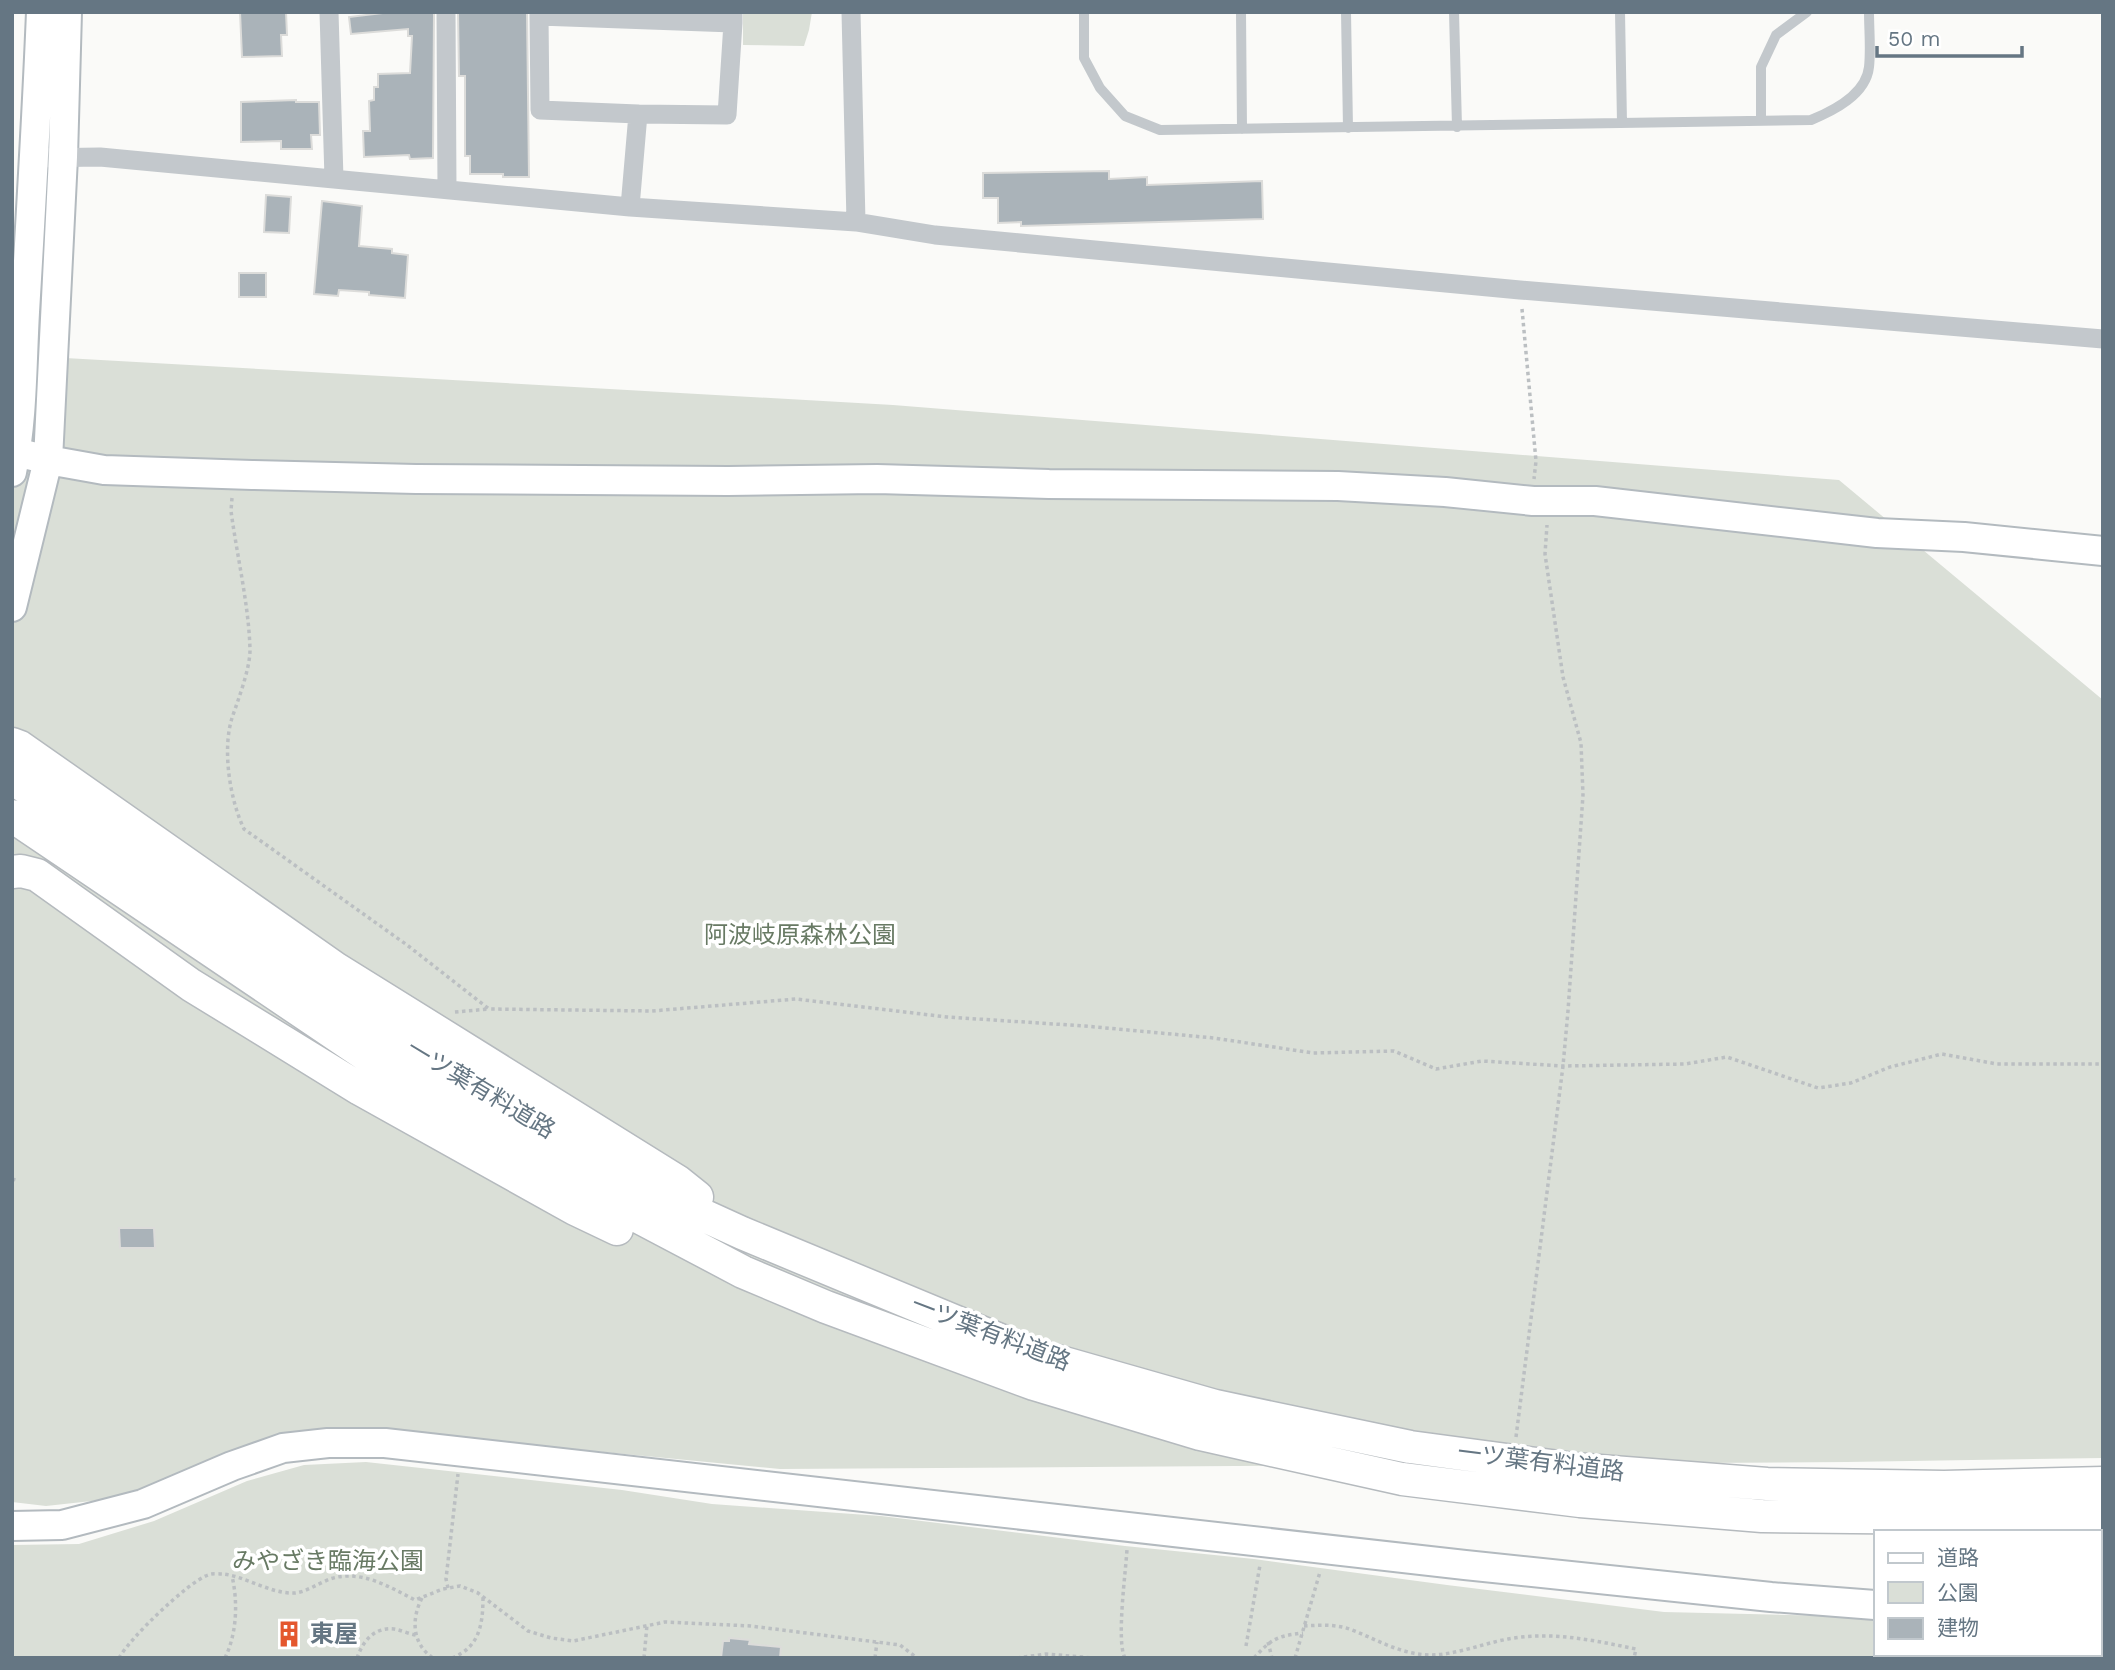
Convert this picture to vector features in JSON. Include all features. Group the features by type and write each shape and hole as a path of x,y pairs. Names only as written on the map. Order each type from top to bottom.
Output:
{"main road":[{"path":"12,744 335,968 677,1181 742,1233"},
{"name":"一ツ葉有料道路","path":"12,778 407,1045 641,1187 742,1233 1037,1354 1215,1406 1410,1447 1574,1469 1768,1484 1944,1487 2103,1483"},
{"name":"一ツ葉有料道路","path":"12,816 394,1074 580,1186 743,1272 826,1307 1034,1384 1200,1434 1402,1479 1580,1501 1762,1516 1952,1518 2103,1514"},
{"path":"12,834 25,874 191,985 360,1089 575,1209 694,1265 743,1272"}],"street":[{"path":"41,12 35,158 14,462 48,460 104,470 416,479 877,479 1049,484 1338,485 1532,501 1595,501 1865,532 1965,537 2103,551"},
{"path":"12,607 48,460 63,158 67,12"},
{"path":"329,12 334,179"},
{"path":"446,12 447,188"},
{"path":"851,12 856,222"},
{"path":"539,14 733,18 727,115 540,110 539,14"},
{"path":"630,207 638,114"},
{"path":"35,158 100,158 630,207 856,222 935,235 1520,290 2103,339"},
{"path":"1532,501 1585,516 1873,548 2012,560 2103,560"},
{"path":"12,1526 62,1525 143,1504 232,1466 283,1448 328,1443 384,1443 1479,1567 1874,1605"}],"lane":[{"path":"1084,12 1084,58 1100,88 1125,117 1160,130 1811,120 1833,111 1860,88 1869,70 1869,12"},
{"path":"1241,12 1242,129"},
{"path":"1346,12 1348,128"},
{"path":"1454,12 1457,127"},
{"path":"1620,12 1622,123"},
{"path":"1760,120 1761,67 1776,35 1807,12"}],"path":[{"path":"1516,1443 1563,1066 1583,795 1581,743 1563,677 1545,554 1547,524 1532,501 1536,461 1520,290"},
{"path":"233,475 231,511 250,653 231,721 230,786 235,811 244,829 407,945 489,1009"},
{"path":"455,1012 489,1009 652,1011 796,999 947,1017 1214,1038 1312,1053 1394,1051 1436,1069 1482,1061 1563,1066 1685,1064 1727,1057 1818,1088 1851,1083 1890,1068 1942,1055 1997,1064 2103,1065"},
{"path":"448,1588 446,1579 459,1467"},
{"path":"1125,1658 1122,1654 1121,1637 1129,1526"},
{"path":"1246,1646 1262,1556"},
{"path":"118,1658 131,1639 191,1586 209,1574 232,1576 277,1591 298,1593 343,1575 372,1579 415,1600 460,1586 483,1596 528,1631 572,1641 665,1622 751,1626 900,1645 917,1658"},
{"path":"225,1658 237,1600 232,1576"},
{"path":"452,1658 464,1653 473,1644 478,1633 483,1596"},
{"path":"422,1598 416,1613 416,1635 417,1641 431,1657"},
{"path":"644,1658 647,1625"},
{"path":"1296,1658 1304,1626 1327,1625 1352,1630 1397,1650 1427,1655 1450,1653 1507,1639 1554,1634 1636,1649 1634,1658"},
{"path":"357,1658 365,1639 372,1634 394,1629 416,1635"},
{"path":"1254,1658 1268,1642 1279,1636 1303,1633"},
{"path":"875,1658 877,1642"},
{"path":"1268,1642 1272,1658"},
{"path":"1017,1658 1046,1654 1094,1658"}],"green space":[{"path":"743,12 812,12 804,46 743,45"},
{"name":"阿波岐原森林公園","path":"12,355 893,405 1839,480 2103,700 2103,1458 780,1469 346,1429 137,1494 46,1506 12,1502"},
{"name":"みやざき臨海公園","path":"366,1462 622,1490 712,1504 881,1516 1254,1559 1664,1612 1874,1617 1874,1656 2101,1656 2103,1618 2103,1658 12,1658 12,1545 79,1544 154,1521 247,1481 304,1465"}],"building":[{"path":"240,12 286,12 287,35 281,35 282,56 242,57"},
{"path":"391,12 434,12 433,158 410,159 409,155 364,157 363,131 370,131 369,101 374,100 378,74 410,73 412,36 408,36 408,29 351,34 349,17"},
{"path":"458,12 527,12 529,177 470,174 470,156 465,156 465,76 459,76"},
{"path":"241,102 319,102 320,135 311,135 312,149 281,149 281,141 241,142"},
{"path":"1109,171 1109,179 1147,177 1147,185 1262,181 1263,219 1021,226 1021,222 998,223 998,198 983,198 983,173"},
{"path":"266,195 291,197 289,233 264,232"},
{"path":"322,201 362,206 359,246 392,249 392,253 408,255 405,298 339,290 338,296 314,294"},
{"path":"239,273 266,273 266,297 239,297"},
{"path":"119,1228 154,1228 155,1248 120,1248"},
{"path":"729,1638 750,1640 749,1644 781,1647 780,1658 721,1658 723,1641 729,1641"}],"place":[{"name":"東屋","path":"289,1634"}]}
